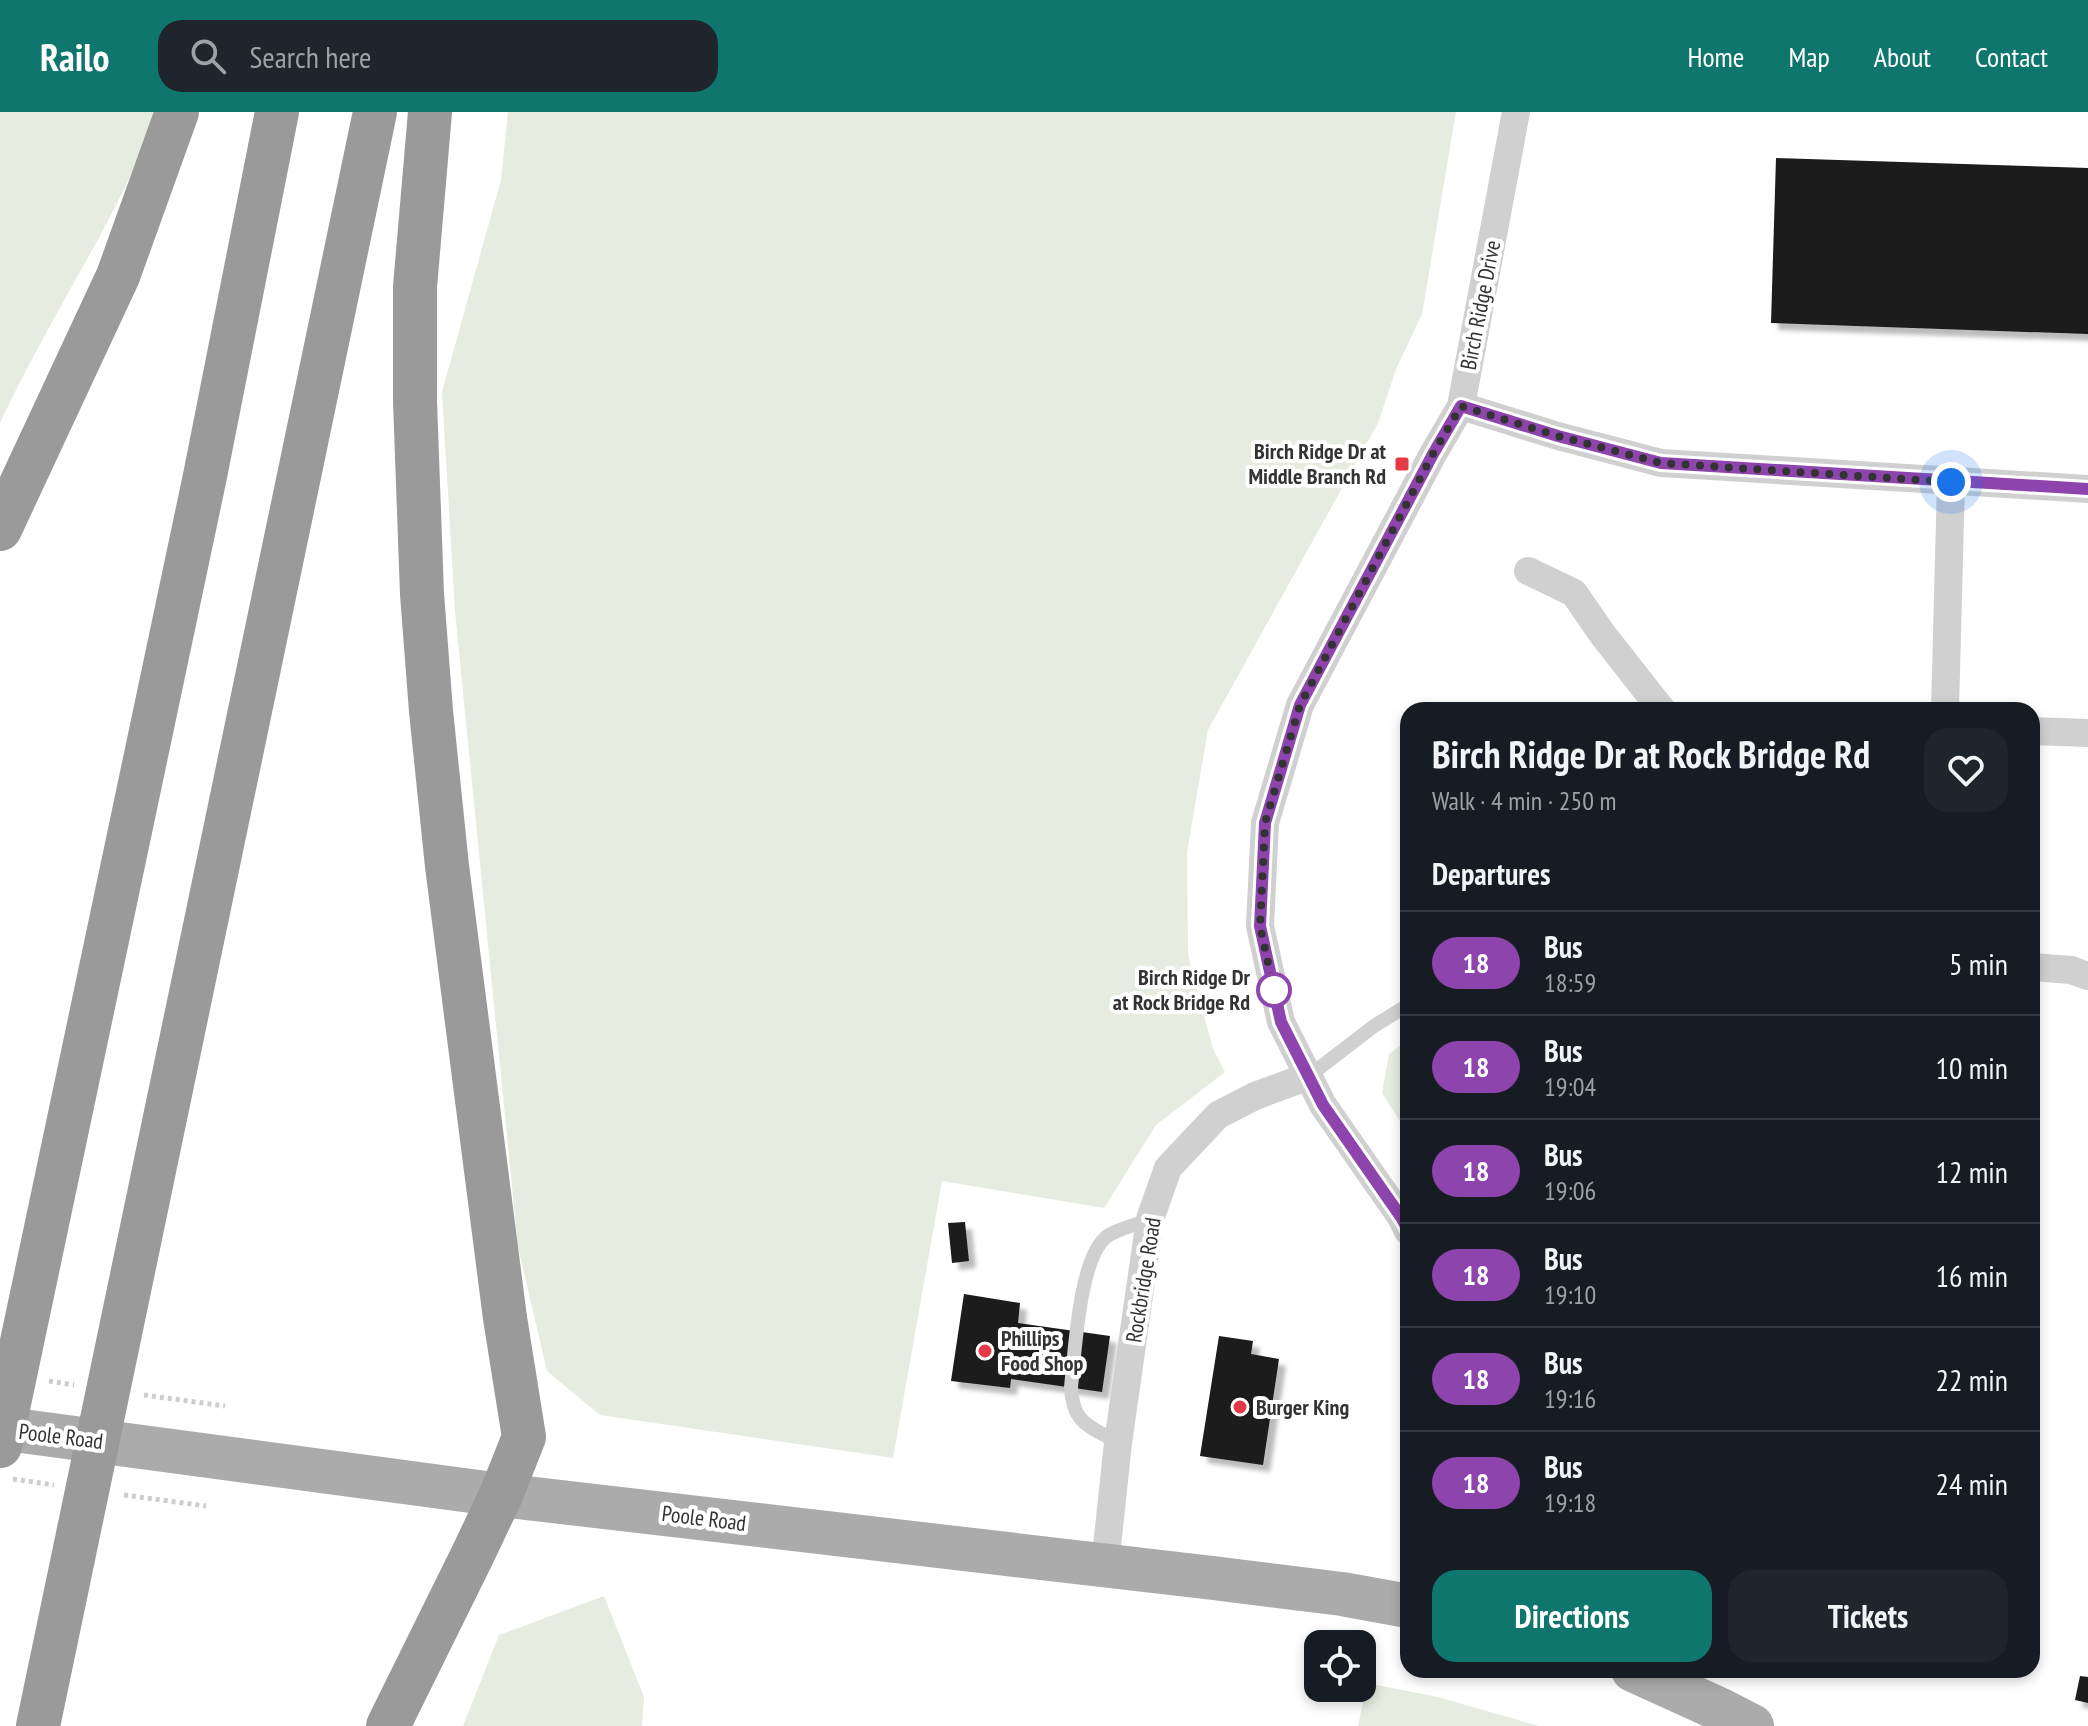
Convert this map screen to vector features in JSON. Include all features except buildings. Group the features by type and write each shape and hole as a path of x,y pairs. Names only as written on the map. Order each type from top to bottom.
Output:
{"highway":[{"path":"0,529 118,276 177,112"},
{"path":"0,1446 205,476 277,112"},
{"path":"38,1726 375,112"},
{"path":"388,1726 501,1495 524,1437 505,1318 449,882 422,594 415,401 415,287 430,112"}],"main road":[{"name":"Poole Road","path":"0,1428 501,1495 1105,1565 1342,1594 1400,1605"},
{"path":"1651,1678 1752,1726"}],"street":[{"name":"Birch Ridge Drive","path":"1400,1216 1323,1105 1281,1022 1260,926 1265,823 1300,705 1461,406 1516,112"},
{"path":"1461,406 1661,463 2088,489"},
{"path":"1945,702 1951,482"},
{"path":"1528,571 1574,593 1656,702"},
{"path":"2040,731 2088,733"},
{"path":"2040,968 2071,970 2088,976"},
{"name":"Rockbridge Road","path":"1105,1565 1118,1443 1150,1219 1168,1168 1218,1115 1255,1096 1309,1076"}],"lane":[{"path":"1309,1076 1400,1010"},
{"path":"1118,1443 1077,1417 1072,1402 1082,1294 1091,1261 1107,1236 1150,1219"}],"shaded area":[{"path":"0,112 154,112 118,201 0,423"},
{"path":"508,112 1456,112 1422,314 1396,369 1378,423 1208,730 1187,852 1188,955 1213,1049 1225,1072 1156,1125 1104,1208 942,1181 893,1458 600,1415 547,1371 518,1247 455,611 442,392 501,180"},
{"path":"1400,1046 1400,1121 1382,1093 1389,1054"},
{"path":"604,1596 644,1697 642,1726 463,1726 499,1635"},
{"path":"1376,1685 1438,1697 1539,1726 1358,1726 1363,1702 1376,1702"}],"bus line":[{"name":"18","path":"1400,1216 1323,1105 1281,1022 1260,926 1265,823 1300,705 1461,406 1661,463 2088,489"}],"place":[{"name":"Birch Ridge Dr at Middle Branch Rd","path":"1402,464"},
{"name":"Birch Ridge Dr at Rock Bridge Rd","path":"1274,990"},
{"name":"Phillips Food Shop","path":"985,1351"},
{"name":"Burger King","path":"1240,1407"}],"route":[{"path":"1274,990 1260,926 1265,823 1300,705 1461,406 1661,463 1951,482"}]}
